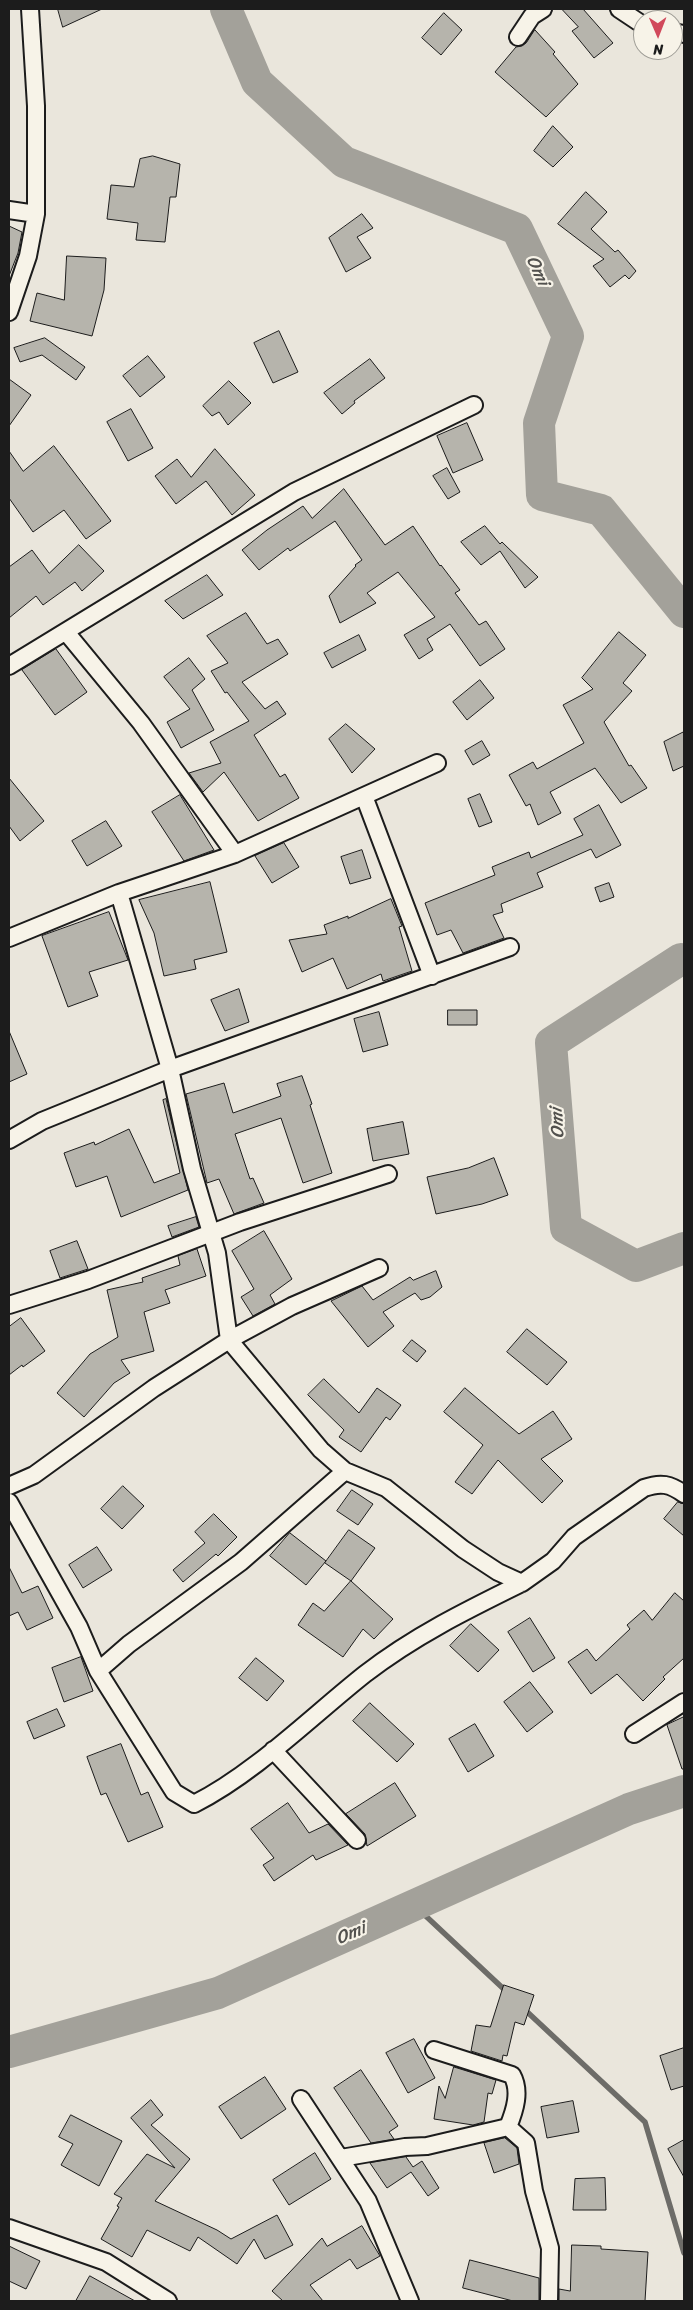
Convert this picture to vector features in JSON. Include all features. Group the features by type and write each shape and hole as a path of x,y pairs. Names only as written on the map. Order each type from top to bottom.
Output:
{"street":[{"path":"9,312 28,256 36,214 36,106 30,9"},
{"path":"518,37 532,16 543,9"},
{"path":"619,9 633,18"},
{"path":"9,210 36,214"},
{"path":"9,666 294,492 474,404"},
{"path":"66,632 141,723 235,854"},
{"path":"9,938 119,893 235,854 437,762"},
{"path":"364,796 432,976"},
{"path":"119,893 170,1069 192,1169 218,1253 229,1340 320,1450 345,1471 386,1488 463,1549 498,1572 522,1583"},
{"path":"9,1140 42,1121 170,1069 510,947"},
{"path":"9,1305 88,1280 211,1232 388,1174"},
{"path":"9,1486 34,1475 154,1388 229,1340 292,1306 379,1268"},
{"path":"98,1671 129,1644 241,1562 345,1471"},
{"path":"9,1502 79,1627 98,1671 174,1792 194,1804 212,1795 273,1750 367,1673 434,1627 522,1583 552,1560 574,1537 644,1488 658,1483 674,1486 684,1494"},
{"path":"634,1734 684,1702"},
{"path":"273,1750 357,1840"},
{"path":"434,2050 512,2075 517,2083 515,2110 508,2127"},
{"path":"301,2099 368,2201 410,2301"},
{"path":"341,2158 405,2147 427,2146 508,2127"},
{"path":"508,2127 526,2143 534,2190 550,2248 549,2301"},
{"path":"9,2228 106,2262 168,2301"}],"building":[{"path":"58,9 102,9 63,27"},
{"path":"562,9 583,9 613,43 594,58 572,31 578,27"},
{"path":"444,13 462,30 441,55 422,38"},
{"path":"535,30 555,52 553,54 578,84 546,117 495,72 516,47 526,43"},
{"path":"553,126 573,147 553,167 534,151"},
{"path":"153,156 180,164 176,197 170,197 165,242 136,240 138,223 107,219 111,185 134,187 140,159"},
{"path":"586,192 607,212 591,229 615,252 618,250 636,271 629,279 625,275 610,287 593,266 604,259 558,224"},
{"path":"362,214 373,228 357,237 371,258 346,272 329,238"},
{"path":"9,226 22,232 18,253 9,276"},
{"path":"67,256 106,258 104,290 92,336 30,321 37,293 64,300"},
{"path":"279,331 298,372 273,383 254,343"},
{"path":"45,338 85,367 76,380 42,355 20,362 14,348"},
{"path":"148,356 165,377 140,397 123,376"},
{"path":"370,359 385,378 354,401 355,403 342,414 324,393"},
{"path":"9,379 31,395 9,426"},
{"path":"229,381 251,403 228,425 219,412 212,416 203,406"},
{"path":"131,409 153,448 128,461 107,422"},
{"path":"467,423 483,460 453,473 437,436"},
{"path":"54,446 111,521 86,539 64,510 33,532 9,498 9,451 23,471"},
{"path":"215,449 255,495 232,515 206,481 176,504 155,476 177,459 191,477"},
{"path":"447,468 460,492 448,499 433,476"},
{"path":"344,489 385,545 413,526 440,566 460,590 455,593 479,625 486,621 505,649 480,666 450,624 427,639 433,650 419,659 404,635 435,617 398,572 367,593 376,603 340,623 329,596 355,565 362,560 335,521 290,551 288,548 259,570 242,550 267,530 303,506 312,518"},
{"path":"485,526 500,544 502,542 538,577 525,588 500,551 481,565 461,542"},
{"path":"79,545 104,571 82,591 75,582 43,605 36,596 9,618 9,567 32,550 49,573"},
{"path":"207,575 223,595 183,619 165,601"},
{"path":"246,613 267,644 278,639 288,654 242,682 265,709 277,701 286,714 254,735 280,777 285,774 299,798 258,821 224,772 203,792 189,773 221,763 210,742 249,721 227,692 225,693 211,671 228,663 207,636"},
{"path":"619,632 646,655 623,683 632,691 604,722 629,766 631,765 647,788 621,803 595,768 550,792 561,813 538,825 530,804 526,806 509,775 533,762 537,769 584,743 563,705 593,689 582,678"},
{"path":"359,635 366,650 332,668 324,653"},
{"path":"56,649 87,692 55,715 22,670"},
{"path":"189,658 205,679 192,690 214,730 181,748 167,722 190,709 164,677"},
{"path":"480,680 494,698 467,720 453,702"},
{"path":"346,724 375,749 352,773 329,739"},
{"path":"684,732 684,766 673,771 664,742"},
{"path":"482,741 490,755 473,765 465,751"},
{"path":"9,778 44,821 20,841 9,826"},
{"path":"480,794 492,822 479,827 468,799"},
{"path":"180,795 214,850 184,861 152,812"},
{"path":"599,805 621,845 596,858 591,849 537,873 543,887 501,904 503,912 493,915 504,938 463,953 451,930 437,935 425,903 495,875 492,867 529,852 531,858 583,835 574,819"},
{"path":"106,821 122,846 87,866 72,841"},
{"path":"284,843 299,867 272,883 255,856"},
{"path":"362,850 371,878 350,884 341,857"},
{"path":"210,882 227,952 194,960 196,969 164,976 154,933 139,900"},
{"path":"609,883 614,897 600,902 595,888"},
{"path":"391,899 402,926 399,927 412,971 383,981 381,974 347,989 333,958 302,972 289,940 327,934 324,925 348,916 348,918"},
{"path":"109,912 128,960 89,972 98,996 68,1007 42,936"},
{"path":"239,989 249,1022 225,1031 211,1000"},
{"path":"448,1010 477,1010 477,1025 448,1025"},
{"path":"379,1012 388,1045 363,1052 354,1019"},
{"path":"9,1031 27,1074 9,1082"},
{"path":"302,1076 332,1173 303,1183 281,1118 235,1134 250,1179 253,1178 264,1203 234,1214 219,1179 207,1183 186,1094 224,1083 233,1113 281,1096 277,1084"},
{"path":"166,1099 188,1190 121,1217 107,1176 76,1187 64,1153 94,1142 95,1145 129,1129 154,1183 180,1173 163,1100"},
{"path":"403,1122 409,1154 373,1161 367,1129"},
{"path":"494,1158 508,1195 482,1204 436,1214 427,1177 468,1168"},
{"path":"196,1217 199,1227 172,1237 168,1226"},
{"path":"264,1231 292,1279 270,1295 275,1304 253,1316 241,1297 254,1289 232,1251"},
{"path":"77,1241 88,1269 60,1278 50,1251"},
{"path":"197,1249 206,1276 165,1290 170,1303 144,1312 154,1351 121,1360 130,1373 114,1383 84,1417 57,1393 90,1354 118,1337 107,1290 143,1282 142,1278 180,1265 178,1256"},
{"path":"436,1271 442,1287 430,1297 421,1300 415,1293 383,1312 394,1326 368,1347 331,1301 362,1286 373,1300 410,1277 413,1280"},
{"path":"21,1318 45,1351 9,1375 9,1327"},
{"path":"527,1329 567,1362 547,1385 507,1352"},
{"path":"412,1340 426,1351 417,1362 403,1351"},
{"path":"324,1379 359,1413 377,1388 401,1405 390,1420 386,1417 361,1452 339,1437 344,1430 308,1395"},
{"path":"465,1388 519,1434 553,1411 572,1439 541,1459 563,1481 542,1503 498,1460 472,1494 455,1482 483,1445 444,1412"},
{"path":"123,1486 144,1506 122,1529 101,1509"},
{"path":"352,1490 373,1504 358,1525 337,1511"},
{"path":"678,1502 684,1504 684,1536 664,1519"},
{"path":"214,1514 237,1537 218,1556 216,1554 183,1582 173,1570 205,1543 195,1532"},
{"path":"349,1530 375,1548 351,1581 325,1563"},
{"path":"290,1533 326,1561 306,1585 270,1556"},
{"path":"97,1547 112,1570 83,1588 69,1565"},
{"path":"9,1567 22,1593 38,1586 53,1618 27,1630 18,1612 9,1616"},
{"path":"351,1581 393,1619 374,1639 363,1629 343,1657 298,1625 313,1603 324,1611"},
{"path":"675,1593 684,1601 684,1658 663,1677 665,1679 643,1701 617,1674 591,1694 568,1662 587,1649 596,1661 630,1629 627,1625 644,1610 652,1620"},
{"path":"530,1618 555,1658 533,1672 508,1632"},
{"path":"471,1624 499,1650 478,1672 450,1646"},
{"path":"81,1657 93,1691 64,1702 52,1668"},
{"path":"256,1658 284,1681 267,1701 239,1678"},
{"path":"530,1682 553,1712 527,1732 504,1702"},
{"path":"370,1703 414,1744 397,1762 353,1721"},
{"path":"57,1709 65,1726 34,1739 27,1722"},
{"path":"684,1717 684,1769 682,1769 667,1725"},
{"path":"475,1724 494,1756 468,1772 449,1739"},
{"path":"121,1744 141,1795 148,1792 163,1827 128,1842 106,1793 101,1795 87,1757"},
{"path":"395,1783 416,1816 367,1846 365,1834 346,1814"},
{"path":"288,1803 309,1833 328,1824 348,1845 316,1860 313,1855 274,1881 263,1865 274,1858 251,1829"},
{"path":"504,1985 534,1995 524,2025 515,2022 507,2056 503,2055 502,2061 471,2051 476,2025 490,2027"},
{"path":"414,2039 435,2078 408,2093 386,2053"},
{"path":"684,2048 684,2086 671,2090 660,2056"},
{"path":"454,2067 496,2080 492,2094 488,2093 484,2122 473,2125 434,2119 439,2086 445,2098"},
{"path":"361,2070 398,2126 389,2132 394,2139 371,2143 334,2088"},
{"path":"265,2077 286,2109 241,2139 219,2107"},
{"path":"151,2100 163,2115 151,2125 190,2159 155,2201 217,2230 231,2239 277,2215 293,2245 265,2259 254,2239 237,2264 198,2237 190,2251 147,2230 132,2257 101,2239 122,2198 114,2194 147,2154 175,2168 131,2118"},
{"path":"573,2101 579,2132 547,2138 541,2107"},
{"path":"71,2115 122,2141 99,2186 61,2165 73,2144 59,2137"},
{"path":"505,2138 517,2148 519,2164 494,2173 484,2143"},
{"path":"684,2140 684,2177 668,2149"},
{"path":"315,2153 331,2179 289,2205 273,2180"},
{"path":"406,2157 413,2167 422,2161 439,2188 428,2196 411,2172 387,2188 370,2163"},
{"path":"605,2178 606,2210 573,2210 575,2179"},
{"path":"362,2226 380,2256 357,2269 350,2259 310,2285 323,2301 283,2301 272,2291 322,2238 327,2246"},
{"path":"572,2245 601,2246 601,2249 648,2252 645,2301 559,2301 559,2289 570,2291"},
{"path":"9,2246 40,2261 26,2289 9,2281"},
{"path":"470,2260 539,2278 539,2301 513,2301 463,2288"},
{"path":"90,2276 135,2301 76,2301"}],"waterway":[{"name":"Omi","path":"226,9 257,82 344,162 517,229 568,336 539,423 542,495 601,510 684,612"},
{"name":"Omi","path":"684,960 681,959 551,1043 566,1228 636,1266 684,1248"},
{"name":"Omi","path":"9,2052 218,1993 629,1809 684,1791"},
{"path":"414,1905 508,1993"},
{"path":"523,2008 645,2122 684,2253"}]}
